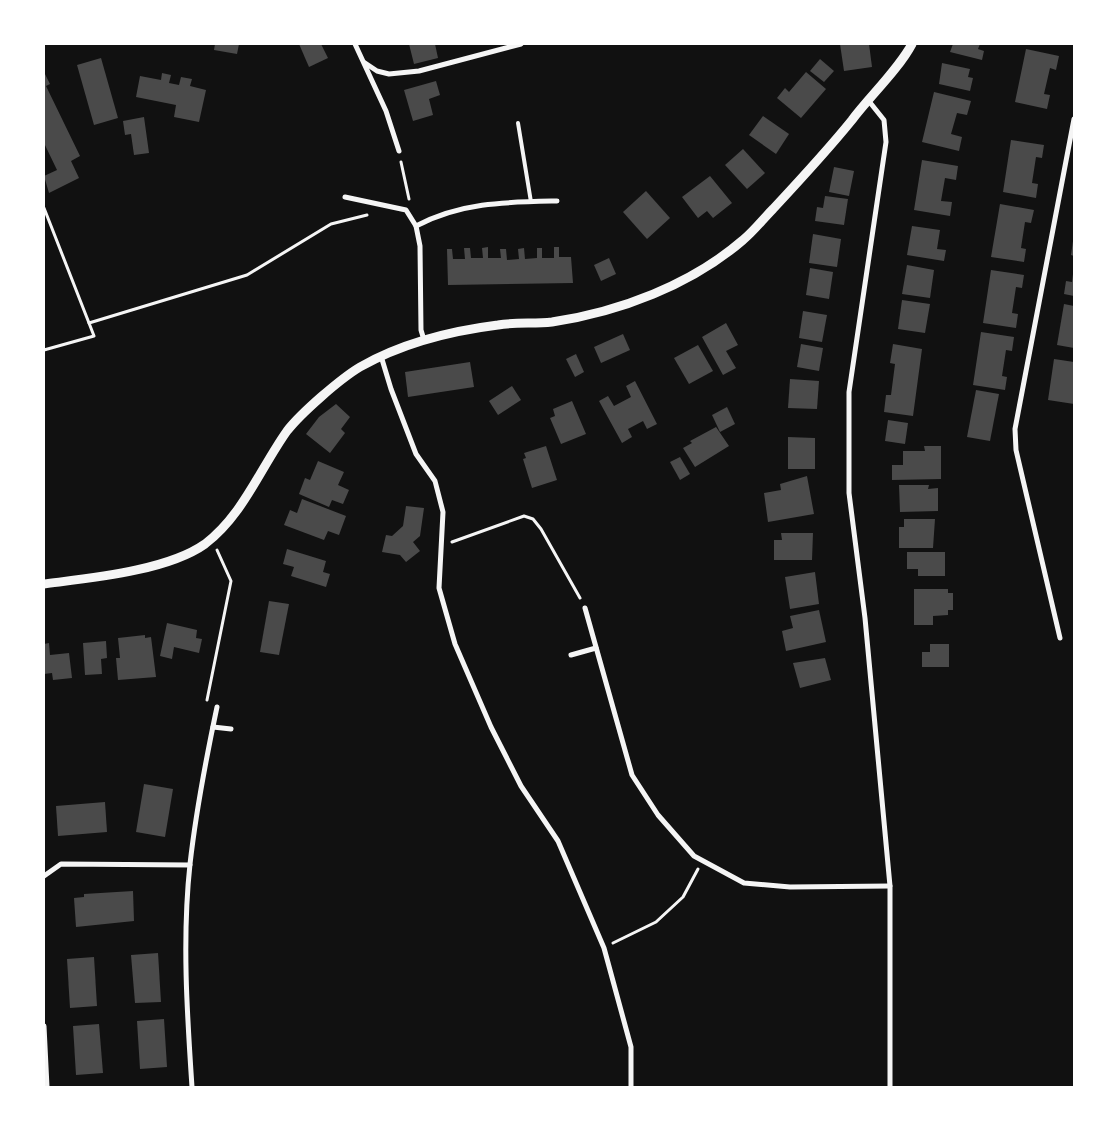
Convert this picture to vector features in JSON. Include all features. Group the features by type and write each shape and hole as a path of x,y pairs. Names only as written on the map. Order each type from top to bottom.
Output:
{"street":[{"path":"355,44 386,111 399,151"},
{"path":"365,63 378,71 389,74 399,73 419,70 521,44"},
{"path":"44,584 121,574 176,558 204,545 233,518 289,429 344,376 381,355 424,340 456,332 500,324 551,322 618,308 661,291 698,270 743,240 836,140 912,44"},
{"path":"868,100 884,120 886,142 849,392 850,493 865,618 890,886 890,1087"},
{"path":"1060,638 1016,450 1015,429 1074,119"},
{"path":"345,196 406,210 416,226 420,246 421,330 424,340"},
{"path":"416,226 459,208 557,201"},
{"path":"381,355 385,373 416,454 435,481 443,512 439,588 455,644 491,726 521,786 558,841 604,948 632,1047 631,1087"},
{"path":"585,608 632,775 658,816 694,856 744,883 790,887 890,886"},
{"path":"571,655 596,648"},
{"path":"192,1087 186,1007 186,932 190,865 201,785 217,707"},
{"path":"213,727 230,729"},
{"path":"44,876 61,864 190,865"},
{"path":"44,1026 47,1087"}],"lane":[{"path":"518,123 531,202"}],"path":[{"path":"89,323 247,275 330,224 410,204 399,151"},
{"path":"44,208 94,336 44,350"},
{"path":"441,543 456,541 524,516 533,519 541,529 585,608"},
{"path":"211,538 230,581 207,700 217,707"},
{"path":"604,948 656,922 683,897 695,872"}],"building":[{"path":"215,44 239,44 237,54 214,50"},
{"path":"299,44 321,44 328,58 309,67"},
{"path":"409,44 435,44 438,58 414,64"},
{"path":"840,44 869,44 872,67 844,71"},
{"path":"953,44 980,44 978,49 984,51 982,60 950,52"},
{"path":"1026,49 1059,56 1056,70 1050,68 1044,94 1050,95 1047,109 1015,102"},
{"path":"101,58 118,118 94,125 77,65"},
{"path":"820,59 834,71 824,82 810,71"},
{"path":"942,63 970,69 968,77 973,78 970,91 939,84"},
{"path":"44,72 50,84 46,86 80,156 71,161 79,178 49,193 44,176 57,170 44,143"},
{"path":"806,72 826,89 801,118 777,98 785,88 789,92"},
{"path":"162,73 171,75 169,83 179,85 181,77 192,79 190,86 206,90 199,122 174,117 176,105 136,97 140,76 161,80"},
{"path":"436,81 440,95 429,99 433,115 413,121 404,90"},
{"path":"934,92 971,101 967,115 957,113 951,134 962,137 959,151 922,142"},
{"path":"763,116 789,134 776,154 749,135"},
{"path":"144,117 149,153 134,155 131,134 125,135 123,121"},
{"path":"1011,140 1044,145 1042,158 1036,157 1032,183 1038,184 1036,198 1003,192"},
{"path":"743,149 765,173 747,189 725,165"},
{"path":"922,160 958,166 956,180 945,178 941,201 952,202 950,216 914,210"},
{"path":"834,167 854,171 849,196 829,192"},
{"path":"710,176 732,203 713,218 707,211 698,218 682,197"},
{"path":"646,191 670,218 647,239 623,212"},
{"path":"825,196 848,199 844,225 815,221 817,207 823,208"},
{"path":"1000,204 1034,210 1031,223 1025,222 1021,248 1026,249 1024,262 991,257"},
{"path":"912,226 940,230 937,249 946,250 944,261 907,255"},
{"path":"813,234 841,239 837,267 809,263"},
{"path":"1074,241 1074,256 1071,255"},
{"path":"488,247 488,258 501,258 500,249 506,249 507,260 519,259 518,249 524,248 525,259 537,258 537,248 542,248 542,258 554,258 554,247 559,247 559,257 571,257 573,283 448,285 447,249 452,249 453,259 465,259 464,248 470,248 471,258 483,258 482,248"},
{"path":"609,258 616,274 601,281 594,265"},
{"path":"907,265 934,270 930,298 902,294"},
{"path":"810,268 833,272 829,299 806,295"},
{"path":"991,270 1024,275 1022,288 1016,287 1012,313 1018,314 1016,328 983,323"},
{"path":"1073,274 1074,296 1064,294 1066,281 1072,282"},
{"path":"902,300 930,304 925,333 898,329"},
{"path":"1064,304 1074,306 1074,348 1057,345"},
{"path":"803,311 827,315 822,342 799,338"},
{"path":"726,323 738,345 726,351 736,368 723,375 702,337"},
{"path":"981,332 1014,337 1012,351 1006,350 1002,376 1007,377 1005,390 973,385"},
{"path":"623,334 630,350 601,363 594,347"},
{"path":"801,344 823,348 819,371 797,367"},
{"path":"893,344 922,349 913,416 884,412 886,395 891,395 895,364 890,363"},
{"path":"698,345 713,371 689,384 674,358"},
{"path":"576,354 584,372 575,377 566,359"},
{"path":"1054,359 1074,362 1074,404 1048,400"},
{"path":"470,362 474,387 408,397 405,372"},
{"path":"790,379 819,381 817,409 788,408"},
{"path":"635,381 657,424 647,429 643,421 628,429 632,437 622,443 599,401 608,396 614,406 631,397 626,386"},
{"path":"512,386 521,400 498,415 489,401"},
{"path":"976,390 999,394 990,441 967,437"},
{"path":"572,401 586,434 561,444 550,418 555,416 553,409"},
{"path":"336,404 350,417 341,429 345,433 330,453 306,434 319,417"},
{"path":"727,407 735,424 720,432 712,415"},
{"path":"888,420 908,423 905,444 885,441"},
{"path":"716,427 729,446 695,467 683,448 692,443 690,441"},
{"path":"788,437 815,438 815,469 788,469"},
{"path":"546,446 557,480 532,488 523,459 526,458 524,453"},
{"path":"924,446 941,446 941,479 892,480 892,465 903,465 903,451 925,451"},
{"path":"680,457 690,474 680,480 670,462"},
{"path":"318,461 344,472 338,485 349,490 343,504 332,500 329,507 299,494 305,478 310,480"},
{"path":"807,476 814,514 768,522 764,493 781,490 780,484"},
{"path":"899,485 929,485 928,489 938,488 938,511 900,512"},
{"path":"302,499 346,516 339,535 328,531 324,540 284,525 290,510 297,513"},
{"path":"406,506 424,508 420,536 413,542 420,551 406,562 400,555 382,552 386,535 392,536 403,526"},
{"path":"904,519 935,519 933,548 899,548 899,527 904,527"},
{"path":"781,533 813,533 812,560 774,560 774,540 782,540"},
{"path":"287,549 326,561 323,572 330,574 326,587 291,576 294,567 283,564"},
{"path":"907,552 945,552 945,576 918,576 918,569 907,569"},
{"path":"815,572 819,604 790,609 785,577"},
{"path":"914,589 948,589 948,593 953,593 953,610 948,610 948,615 933,616 933,625 914,625"},
{"path":"269,601 289,604 279,655 260,652"},
{"path":"819,610 826,642 786,651 782,631 793,628 790,616"},
{"path":"167,623 197,630 196,638 202,639 199,653 174,647 172,659 160,656"},
{"path":"145,635 145,638 151,637 156,677 118,680 116,658 120,658 118,638"},
{"path":"106,641 107,658 101,659 102,674 85,675 83,643"},
{"path":"49,643 50,655 69,653 72,678 53,680 52,673 44,674 44,644"},
{"path":"930,644 949,644 949,667 922,667 922,652 930,652"},
{"path":"825,658 831,680 800,688 793,663"},
{"path":"144,784 173,789 165,837 136,832"},
{"path":"105,802 107,832 58,836 56,806"},
{"path":"133,891 134,921 76,927 74,898 84,897 84,894"},
{"path":"158,953 161,1002 135,1003 131,955"},
{"path":"94,957 97,1006 70,1008 67,959"},
{"path":"164,1019 167,1067 140,1069 137,1021"},
{"path":"99,1024 103,1073 76,1075 73,1026"}]}
